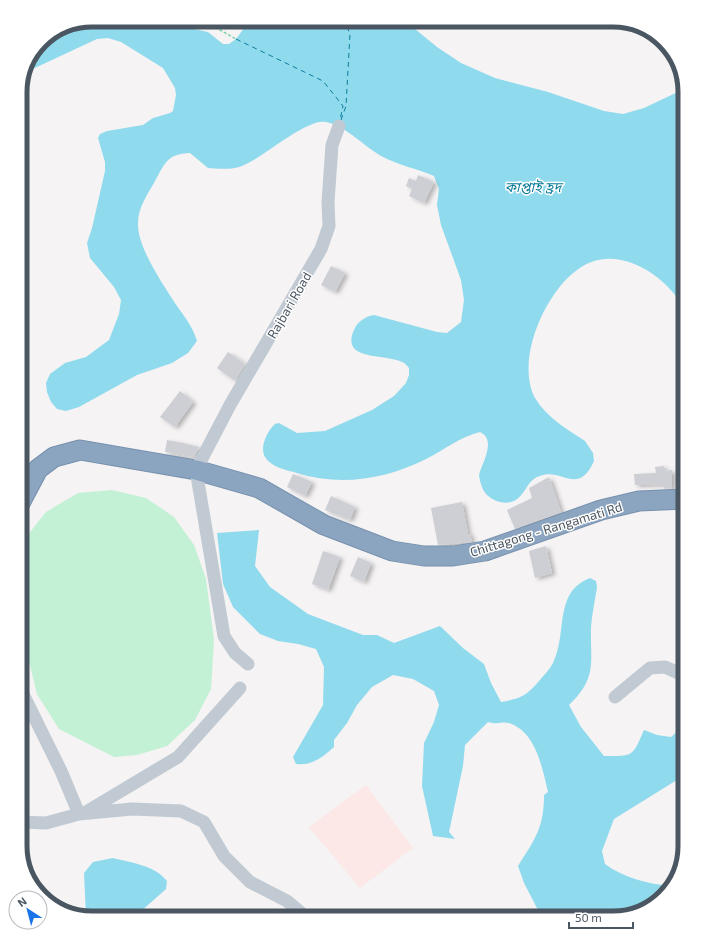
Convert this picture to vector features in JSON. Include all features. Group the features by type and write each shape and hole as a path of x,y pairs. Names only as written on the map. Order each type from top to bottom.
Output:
{"highway":[{"name":"Chittagong - Rangamati Rd","path":"27,480 38,469 54,457 80,450 196,470 259,488 324,525 392,551 424,556 453,556 485,550 601,510 639,501 678,499"}],"street":[{"name":"Rajbari Road","path":"196,470 230,405 321,249 329,226 328,202 332,145 339,126"},
{"path":"196,470 224,636 235,653 248,664"},
{"path":"615,697 650,668 665,667 678,673"},
{"path":"81,814 178,757 240,688"},
{"path":"27,702 81,814"},
{"path":"27,822 46,823 81,814 132,809 180,811 204,822 224,856 250,882 287,901 299,911"}],"path":[{"path":"215,27 236,39"}],"shaded area":[{"path":"366,785 413,848 360,888 309,827"}],"green space":[{"path":"112,490 146,498 174,517 194,545 206,579 214,640 211,689 195,720 167,746 137,755 114,757 59,729 37,694 27,653 27,536 46,512 78,493"}],"water":[{"name":"কাপ্তাই হ্রদ","path":"185,27 208,32 223,44 229,44 236,39 245,27 413,27 437,47 461,63 495,78 548,92 604,111 623,114 644,108 678,92 678,299 666,285 653,274 638,266 623,260 607,259 592,262 577,270 554,294 536,328 531,347 529,365 530,383 535,398 551,417 585,441 593,453 594,461 588,472 582,477 575,479 548,474 540,476 532,480 517,499 505,503 497,501 485,493 479,475 488,446 485,436 480,432 459,440 411,466 395,472 363,479 330,480 314,477 279,468 265,457 263,448 265,439 275,424 279,423 297,433 325,431 372,410 394,396 406,383 409,375 409,368 404,363 394,359 365,354 357,351 352,346 352,338 356,326 366,317 374,315 437,332 447,333 461,322 464,300 461,280 441,225 437,205 439,189 434,176 383,157 342,128 326,122 318,122 297,131 240,167 222,169 208,168 190,153 176,155 164,164 142,206 138,217 139,232 145,251 155,271 189,323 197,341 188,353 172,363 137,375 79,407 66,411 57,409 51,402 47,392 46,383 50,374 65,363 86,357 109,340 119,314 121,300 114,287 90,258 87,243 92,228 105,171 105,162 98,138 100,134 107,131 143,125 153,118 170,113 173,111 176,95 175,88 163,68 121,42 108,38 97,39 31,70 38,56 46,46 67,32 79,28"},
{"path":"259,530 255,566 270,587 308,614 363,635 377,635 394,643 440,626 463,648 484,664 491,683 501,702 523,696 549,670 557,652 563,615 566,603 571,593 578,584 590,578 596,581 597,587 591,627 590,669 585,686 569,705 581,727 604,756 621,756 631,753 637,745 644,730 657,735 671,737 678,731 678,779 614,819 602,851 605,864 612,869 628,877 665,885 662,889 649,900 634,908 626,910 538,911 524,883 518,866 537,833 544,806 544,795 548,792 540,762 532,742 526,734 509,723 488,722 465,745 463,766 449,832 455,839 433,836 422,786 424,743 434,722 439,705 434,691 413,679 393,675 372,687 357,705 347,723 334,740 334,747 317,760 307,764 296,764 293,757 323,705 324,667 316,649 278,641 260,634 233,607 223,584 217,533"},
{"path":"113,858 149,868 156,871 167,881 166,889 141,911 86,911 84,873 93,862"}],"building":[{"path":"418,175 434,182 424,203 409,196 412,189 406,186 409,178 416,181"},
{"path":"331,266 345,273 335,292 321,285"},
{"path":"228,352 245,364 235,381 217,368"},
{"path":"180,391 193,402 175,427 160,417"},
{"path":"167,440 199,447 194,457 165,452"},
{"path":"664,466 664,471 672,470 672,488 664,489 663,484 635,485 634,474 656,473 655,467"},
{"path":"293,474 312,482 305,496 287,487"},
{"path":"549,477 561,512 515,529 507,510 532,498 529,488"},
{"path":"331,496 355,507 350,520 325,510"},
{"path":"462,502 468,534 470,534 472,542 438,545 431,508"},
{"path":"546,546 552,573 535,578 529,551"},
{"path":"323,551 340,557 328,590 312,584"},
{"path":"358,557 371,563 364,582 350,576"}],"ferry route":[{"path":"341,120 346,106 350,34 347,27"},
{"path":"236,39 323,81 343,106 340,120"}]}
